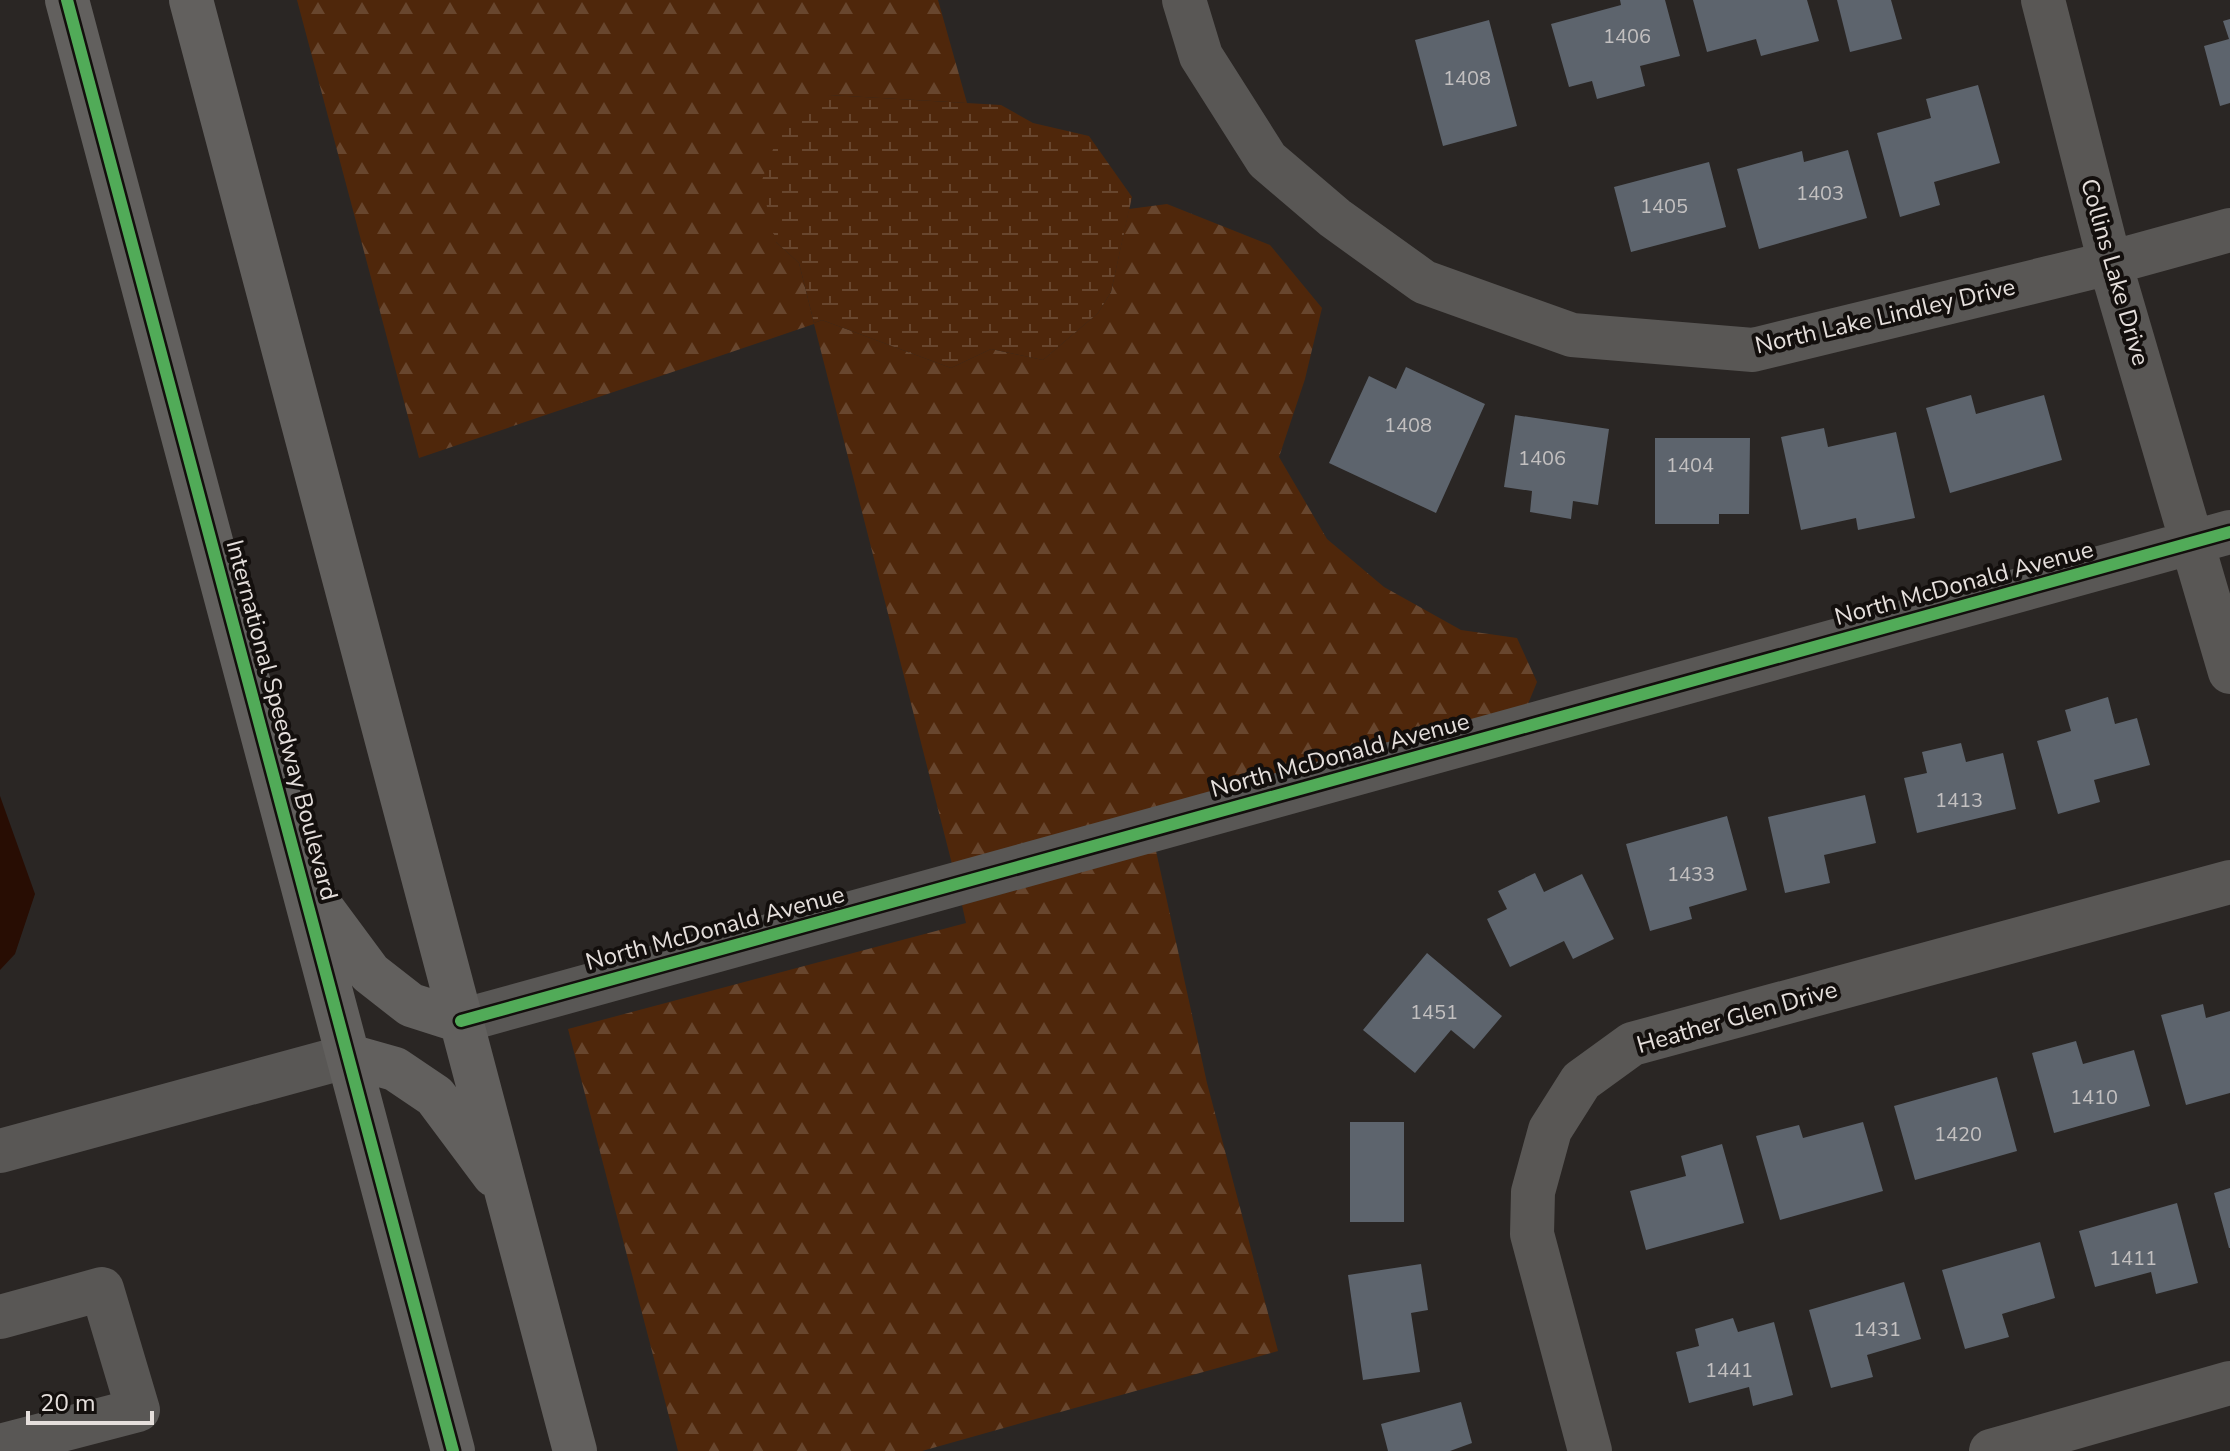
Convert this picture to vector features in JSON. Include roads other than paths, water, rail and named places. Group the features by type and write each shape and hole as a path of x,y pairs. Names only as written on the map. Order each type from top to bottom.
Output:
{"main road":[{"name":"International Speedway Boulevard","path":"67,0 453,1451"},
{"path":"191,0 575,1451"},
{"path":"303,882 370,973 411,1005 461,1021"},
{"path":"349,1056 395,1069 435,1096 507,1193"}],"street":[{"name":"Collins Lake Drive","path":"2043,0 2110,263 2212,537 2230,672"},
{"name":"North Lake Lindley Drive","path":"1196,3 1201,56 1267,160 1335,218 1424,282 1572,335 1753,350 2110,263 2230,230"},
{"name":"North McDonald Avenue","path":"461,1021 2212,537"},
{"name":"Heather Glen Drive","path":"1590,1451 1532,1234 1533,1192 1550,1130 1581,1081 1632,1044 2230,882"},
{"path":"0,1151 349,1056"},
{"path":"0,1317 102,1289 138,1410 0,1446"},
{"path":"1991,1451 2230,1383"}]}
